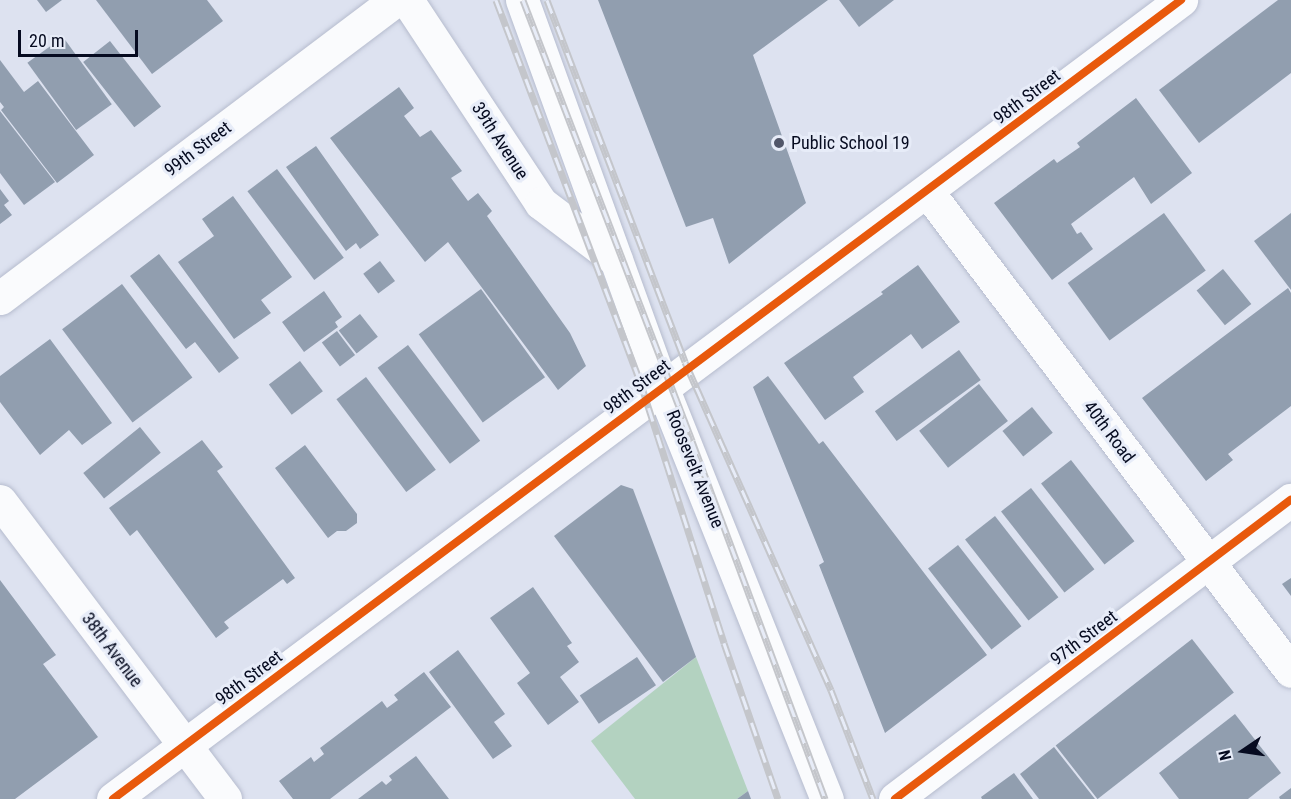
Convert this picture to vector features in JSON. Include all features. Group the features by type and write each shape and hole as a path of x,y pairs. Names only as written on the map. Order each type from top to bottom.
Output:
{"street":[{"name":"99th Street","path":"0,298 396,0"},
{"name":"39th Avenue","path":"407,0 541,202 616,260"},
{"name":"Roosevelt Avenue","path":"522,0 662,387 827,799"},
{"name":"98th Street","path":"113,799 1181,0"},
{"name":"40th Road","path":"927,191 1291,671"},
{"name":"97th Street","path":"895,799 1291,500"},
{"name":"38th Avenue","path":"0,501 225,799"}],"green space":[{"path":"696,657 748,791 737,799 635,799 591,741"}],"building":[{"path":"37,0 62,0 46,12"},
{"path":"96,0 207,0 223,21 152,74"},
{"path":"598,0 828,0 753,55 806,203 729,264 713,218 686,227"},
{"path":"839,0 894,0 859,27"},
{"path":"1278,0 1291,0 1291,73 1199,143 1159,90"},
{"path":"63,37 112,104 76,130 27,63"},
{"path":"110,41 161,106 134,127 83,62"},
{"path":"0,60 24,92 38,81 94,155 57,183 1,110 4,107 0,102"},
{"path":"399,87 414,108 404,116 420,137 431,130 462,171 451,178 468,201 478,193 492,211 487,216 570,333 586,366 558,390 448,242 425,262 330,138"},
{"path":"1136,98 1192,173 1151,204 1134,177 1071,224 1077,234 1081,232 1093,249 1052,280 994,203 1054,159 1057,163 1080,147 1077,143"},
{"path":"0,111 55,182 24,205 0,173"},
{"path":"316,146 379,235 360,249 356,243 346,251 286,167"},
{"path":"277,169 344,258 314,280 247,191"},
{"path":"0,189 9,201 4,205 12,215 0,224"},
{"path":"233,196 292,277 261,300 271,313 234,339 178,262 214,236 202,219"},
{"path":"1164,213 1206,270 1109,340 1068,283"},
{"path":"1291,213 1291,290 1254,241"},
{"path":"159,254 239,358 219,373 195,342 186,349 130,276"},
{"path":"380,261 395,281 378,294 363,274"},
{"path":"918,265 960,322 922,349 911,334 853,377 864,392 825,420 784,363 883,294 881,292"},
{"path":"1223,269 1251,304 1225,325 1197,290"},
{"path":"122,284 192,377 133,423 62,329"},
{"path":"1288,288 1291,293 1291,406 1228,454 1233,460 1206,481 1142,398"},
{"path":"481,289 545,377 483,422 419,334"},
{"path":"324,291 342,317 335,322 338,327 304,352 282,322"},
{"path":"360,314 378,337 357,353 339,331"},
{"path":"337,331 355,355 340,366 322,342"},
{"path":"50,339 112,423 82,445 69,430 40,455 0,402 0,376"},
{"path":"408,345 480,441 450,464 378,368"},
{"path":"959,350 981,380 897,441 875,411"},
{"path":"300,361 323,391 292,415 269,384"},
{"path":"768,376 819,444 823,441 987,655 885,733 819,565 824,562 753,387"},
{"path":"366,377 436,470 406,492 336,399"},
{"path":"979,384 1008,421 948,468 919,431"},
{"path":"1032,407 1053,433 1023,457 1002,431"},
{"path":"140,427 161,453 104,499 83,473"},
{"path":"202,440 223,467 217,471 295,578 287,584 283,579 224,622 229,628 216,638 137,530 130,536 109,508"},
{"path":"305,445 357,514 357,523 346,531 337,531 328,538 275,468"},
{"path":"1071,460 1134,541 1104,565 1041,483"},
{"path":"621,485 633,489 696,657 663,682 554,536"},
{"path":"1031,488 1094,569 1064,593 1001,511"},
{"path":"995,516 1058,597 1028,621 965,539"},
{"path":"958,545 1021,626 991,650 928,568"},
{"path":"1291,578 1291,596 1282,584"},
{"path":"0,580 56,655 43,664 98,737 15,799 0,799"},
{"path":"533,587 572,643 567,646 579,662 560,677 579,702 548,725 517,683 530,673 490,618"},
{"path":"1192,639 1234,693 1098,799 1056,746"},
{"path":"458,650 505,714 494,722 512,746 493,759 429,672"},
{"path":"637,657 656,685 599,724 580,696"},
{"path":"424,672 451,707 330,799 293,799 279,781 311,757 314,762 324,754 320,748 382,701 387,708 398,700 394,695"},
{"path":"1235,714 1281,773 1248,799 1179,799 1159,773"},
{"path":"1054,747 1095,799 1039,799 1020,774"},
{"path":"416,756 449,799 358,799 382,781 386,785 392,780 389,776"},
{"path":"1014,773 1033,799 982,799 981,797"},
{"path":"1291,788 1291,799 1280,799 1279,797"},
{"path":"748,791 751,799 737,799"}],"railway":[{"path":"496,0 640,381 724,643 778,799"},
{"path":"523,0 692,441 825,799"},
{"path":"547,0 685,362 831,690 873,799"}],"cycle path":[{"path":"113,799 1181,0"},
{"path":"895,799 1291,500"}],"place":[{"name":"Public School 19","path":"779,143"}]}
